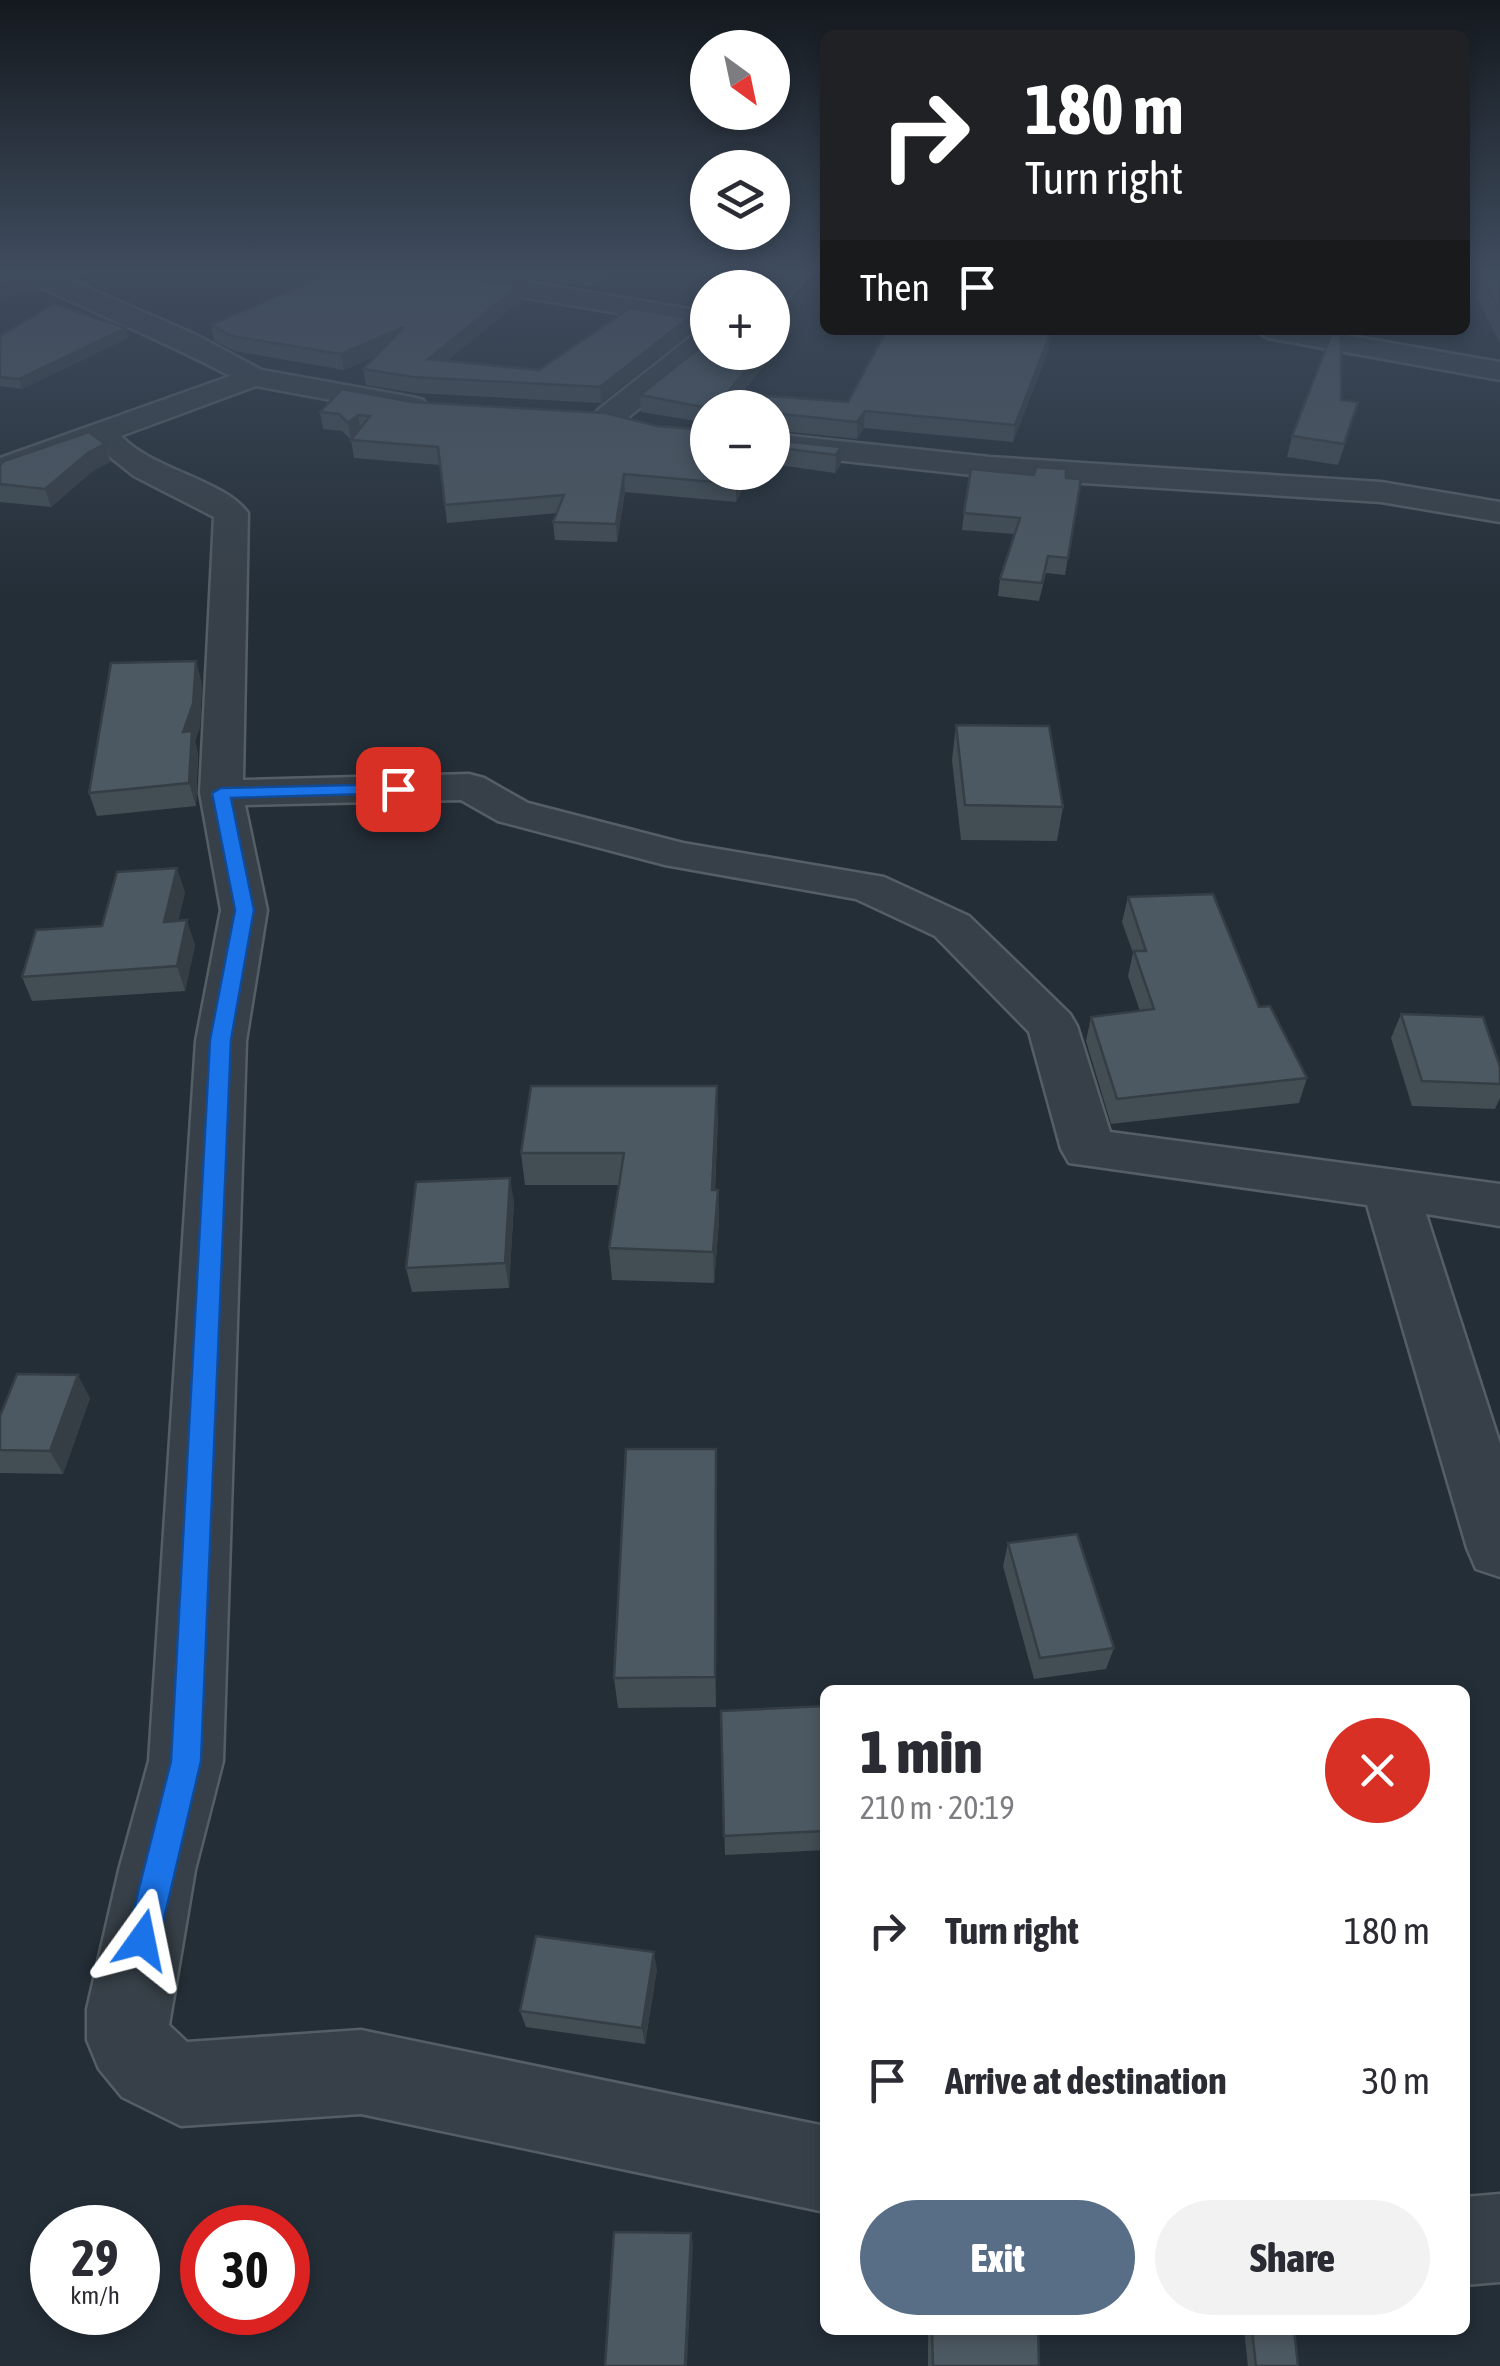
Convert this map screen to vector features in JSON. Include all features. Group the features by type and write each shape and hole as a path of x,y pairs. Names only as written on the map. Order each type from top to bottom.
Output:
{"street":[{"path":"0,468 253,377"},
{"path":"256,377 435,407"},
{"path":"641,426 599,416 652,377"},
{"path":"101,433 111,446 156,477 212,500 231,513 221,793 244,910 220,1040 186,1761 153,1888 128,2009 128,2040 151,2068 181,2084 361,2072 820,2168"},
{"path":"790,445 1010,468 1381,492 1500,512"},
{"path":"221,793 469,788 513,812 681,856 868,887 952,926 1052,1026 1088,1149 1500,1205"},
{"path":"1390,1188 1500,1548"},
{"path":"1470,2241 1500,2238"}],"building":[{"path":"421,377 612,377 600,387"},
{"path":"662,377 740,377 730,390 690,390 690,405 640,395"},
{"path":"861,377 1033,377 1015,425 865,411 857,422 790,415 790,398 848,402"},
{"path":"1315,377 1341,377 1341,400 1358,402 1344,444 1292,436"},
{"path":"342,389 412,402 606,413 657,426 690,429 690,480 624,474 616,524 553,522 564,495 445,505 438,447 351,440 370,416 358,415 348,423 339,414 320,412"},
{"path":"89,432 105,444 89,452 45,489 0,484 0,465 4,461"},
{"path":"790,442 841,447 836,455 790,449"},
{"path":"1036,467 1066,469 1066,478 1081,479 1068,558 1048,556 1042,583 1000,579 1020,518 964,513 971,469 1034,475"},
{"path":"196,661 193,704 183,732 192,731 189,783 89,793 111,663"},
{"path":"956,725 1049,726 1063,807 965,805"},
{"path":"177,868 164,922 187,920 177,966 22,977 36,930 102,926 117,872"},
{"path":"1213,894 1259,1007 1270,1006 1307,1078 1117,1099 1091,1017 1154,1009 1134,951 1146,951 1128,897"},
{"path":"1401,1014 1483,1017 1500,1067 1500,1084 1422,1081"},
{"path":"531,1086 717,1086 712,1190 718,1190 713,1252 609,1248 624,1153 521,1153"},
{"path":"510,1178 505,1263 406,1268 416,1182"},
{"path":"17,1374 78,1375 50,1451 0,1450 0,1416"},
{"path":"626,1449 716,1449 715,1677 614,1678"},
{"path":"1077,1534 1114,1648 1040,1658 1008,1543"},
{"path":"820,1706 820,1831 724,1836 721,1711"},
{"path":"536,1936 654,1952 642,2028 520,2011"},
{"path":"614,2232 691,2233 685,2366 605,2366"},
{"path":"932,2335 1038,2335 1039,2366 933,2366"},
{"path":"1253,2335 1295,2335 1298,2366 1256,2366"}],"route":[{"path":"142,1940 186,1761 220,1040 244,910 221,793 398,789"}]}
